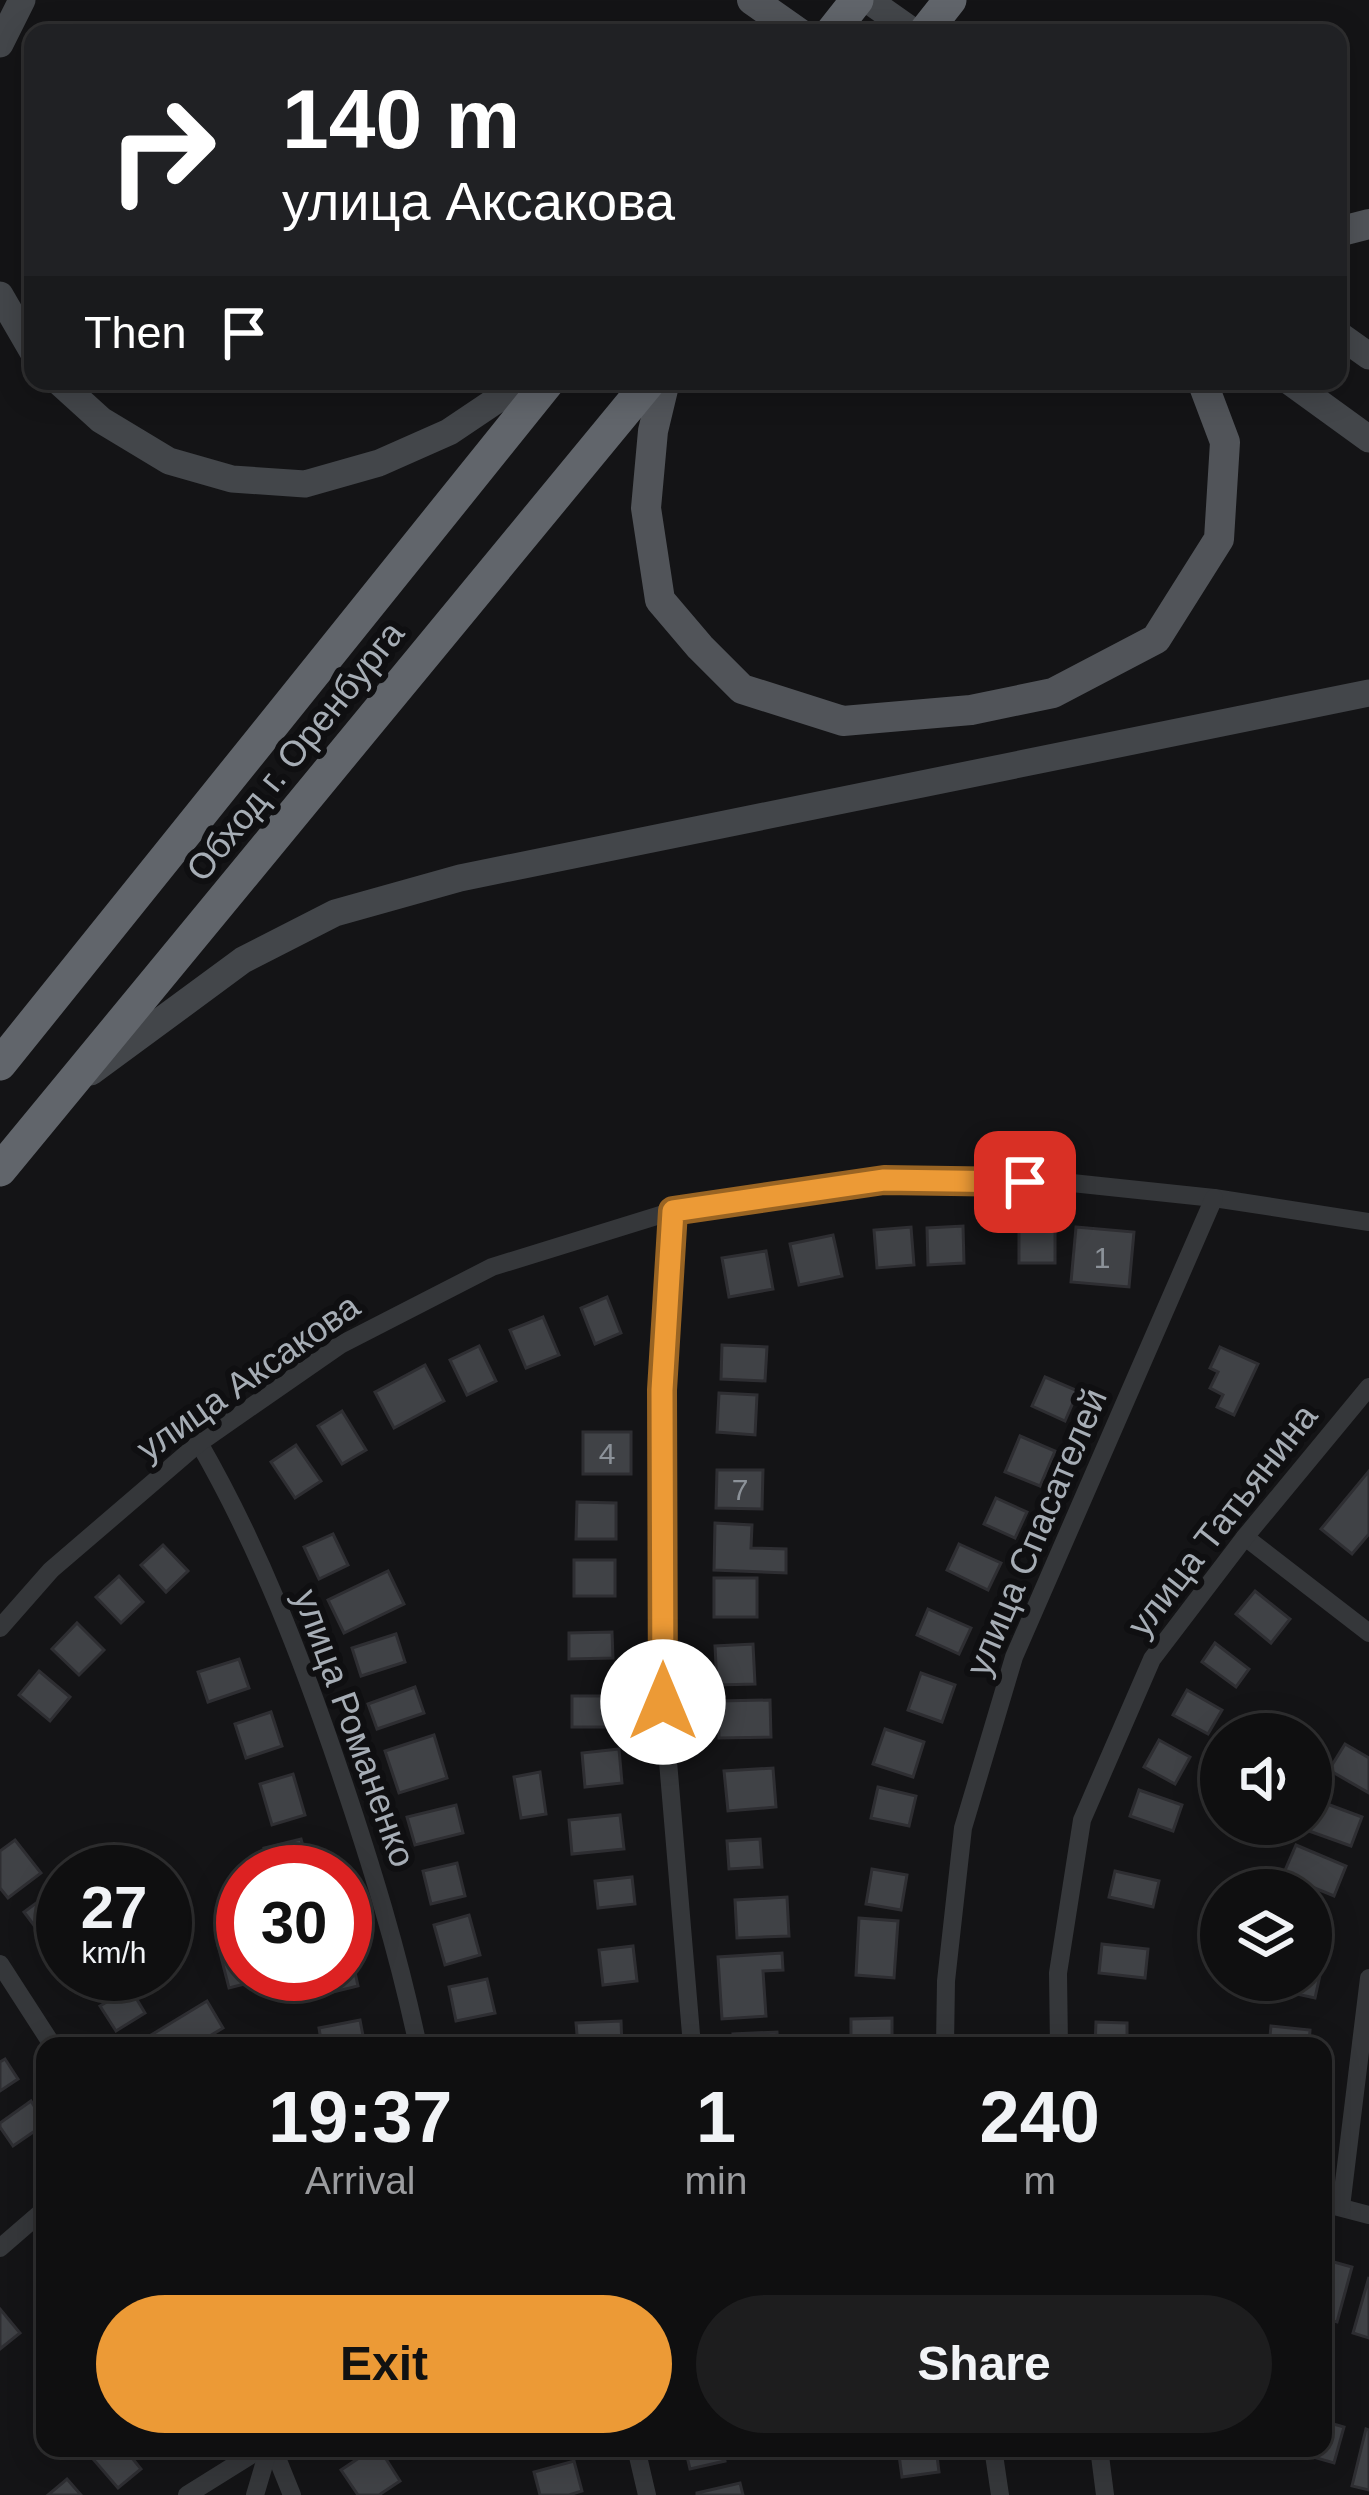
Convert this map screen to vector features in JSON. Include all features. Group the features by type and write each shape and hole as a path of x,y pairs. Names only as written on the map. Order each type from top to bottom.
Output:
{"highway":[{"path":"838,24 857,0"},
{"path":"931,24 950,0"},
{"name":"Обход г. Оренбурга","path":"0,1064 542,390"},
{"name":"Обход г. Оренбурга","path":"0,1170 643,390"}],"main road":[{"path":"0,44 22,0"},
{"path":"752,0 787,24"},
{"path":"868,0 902,24"},
{"path":"0,296 24,337"},
{"path":"68,390 101,420 169,461 232,479 304,484 379,464 449,432 512,390"},
{"path":"663,390 653,431 646,508 660,600 742,689 843,721 971,710 1053,693 1156,639 1219,539 1225,442 1205,390"},
{"path":"1301,390 1369,439"},
{"path":"63,1093 243,960 335,913 460,878 1369,693"}],"street":[{"name":"улица Аксакова","path":"0,1628 51,1570 200,1443 340,1346 492,1267 673,1211 884,1180 1072,1183 1214,1198 1369,1222"},
{"name":"улица Спасателей","path":"945,2037 946,1981 963,1828 1014,1657 1214,1198"},
{"path":"673,1211 662,1390 663,1702 691,2037"},
{"name":"улица Татьянина","path":"1059,2037 1058,1973 1082,1820 1152,1659 1369,1387"},
{"name":"улица Романенко","path":"200,1443 248,1534 310,1682 400,1959 416,2037"},
{"path":"1245,1537 1369,1633"},
{"path":"0,1964 47,2037"},
{"path":"1369,1978 1332,2205 1369,2215"},
{"path":"0,2248 36,2218"},
{"path":"188,2495 253,2457"},
{"path":"255,2495 266,2457"},
{"path":"273,2457 292,2495"},
{"path":"638,2457 647,2495"},
{"path":"994,2457 1000,2495"},
{"path":"1100,2457 1105,2495"}],"building":[{"path":"1019,1224 1055,1224 1055,1263 1019,1263"},
{"path":"963,1226 964,1263 928,1265 927,1228"},
{"path":"911,1227 914,1265 877,1268 874,1230"},
{"path":"1076,1227 1134,1232 1129,1287 1071,1282"},
{"path":"833,1235 842,1276 799,1285 790,1244"},
{"path":"766,1251 773,1289 729,1297 722,1258"},
{"path":"607,1297 621,1333 595,1344 581,1308"},
{"path":"543,1317 559,1355 526,1368 510,1330"},
{"path":"722,1345 767,1347 765,1381 721,1379"},
{"path":"479,1346 496,1381 467,1395 450,1360"},
{"path":"1220,1347 1258,1364 1234,1415 1217,1407 1223,1395 1210,1388 1218,1372 1210,1368"},
{"path":"425,1365 444,1401 394,1428 375,1392"},
{"path":"1045,1377 1078,1391 1065,1421 1032,1406"},
{"path":"719,1393 757,1395 755,1435 717,1432"},
{"path":"342,1411 366,1450 342,1464 318,1426"},
{"path":"583,1432 631,1432 631,1474 583,1474"},
{"path":"1020,1436 1055,1451 1040,1486 1005,1472"},
{"path":"296,1445 321,1481 295,1498 271,1462"},
{"path":"717,1470 763,1470 762,1509 716,1508"},
{"path":"1369,1471 1369,1534 1352,1554 1321,1529"},
{"path":"996,1498 1027,1512 1015,1538 984,1524"},
{"path":"577,1502 616,1503 616,1539 576,1539"},
{"path":"715,1523 752,1525 751,1548 786,1549 786,1573 714,1570"},
{"path":"333,1534 348,1565 319,1579 304,1547"},
{"path":"959,1544 1001,1563 988,1590 947,1570"},
{"path":"163,1545 188,1571 166,1592 141,1565"},
{"path":"574,1560 615,1560 615,1596 574,1596"},
{"path":"388,1571 404,1604 344,1633 328,1600"},
{"path":"119,1576 143,1602 121,1623 96,1597"},
{"path":"714,1578 757,1578 757,1617 714,1617"},
{"path":"1255,1591 1290,1619 1271,1643 1236,1614"},
{"path":"928,1609 971,1628 959,1654 917,1635"},
{"path":"77,1623 104,1650 79,1675 52,1649"},
{"path":"612,1632 613,1658 569,1659 569,1633"},
{"path":"396,1634 405,1662 361,1676 352,1648"},
{"path":"1215,1643 1249,1669 1236,1687 1202,1662"},
{"path":"753,1644 755,1684 717,1685 715,1646"},
{"path":"239,1659 249,1688 208,1702 198,1672"},
{"path":"39,1671 70,1697 50,1721 19,1695"},
{"path":"921,1673 955,1685 942,1722 908,1710"},
{"path":"415,1687 424,1713 377,1729 368,1704"},
{"path":"1187,1690 1222,1710 1200,1713 1200,1730 1173,1715"},
{"path":"572,1696 613,1696 613,1727 572,1727"},
{"path":"770,1700 771,1737 719,1738 718,1701"},
{"path":"271,1712 282,1746 246,1758 235,1724"},
{"path":"885,1729 924,1742 913,1777 873,1764"},
{"path":"434,1735 447,1778 399,1793 385,1751"},
{"path":"1159,1740 1190,1757 1175,1784 1144,1767"},
{"path":"1345,1744 1369,1758 1369,1793 1332,1772"},
{"path":"619,1749 622,1783 585,1787 582,1753"},
{"path":"773,1768 776,1807 728,1811 724,1771"},
{"path":"540,1772 546,1814 521,1818 514,1777"},
{"path":"293,1774 305,1815 272,1825 260,1784"},
{"path":"878,1787 916,1796 909,1826 871,1818"},
{"path":"1139,1790 1182,1805 1173,1831 1130,1816"},
{"path":"456,1805 463,1833 415,1845 407,1817"},
{"path":"1332,1806 1362,1817 1351,1846 1332,1839"},
{"path":"620,1815 624,1849 572,1854 569,1820"},
{"path":"760,1839 762,1867 729,1869 727,1841"},
{"path":"15,1840 36,1867 36,1877 8,1898 0,1888 0,1851"},
{"path":"1296,1845 1346,1866 1334,1896 1332,1869 1286,1869"},
{"path":"457,1863 465,1896 431,1904 423,1871"},
{"path":"872,1869 907,1875 901,1910 866,1904"},
{"path":"1115,1871 1159,1881 1153,1907 1109,1897"},
{"path":"632,1877 635,1904 598,1908 595,1881"},
{"path":"787,1897 789,1936 737,1938 735,1900"},
{"path":"36,1903 36,1928 24,1912"},
{"path":"469,1915 480,1955 445,1965 434,1925"},
{"path":"859,1918 898,1921 894,1978 856,1975"},
{"path":"1102,1944 1148,1949 1145,1978 1099,1973"},
{"path":"633,1946 637,1981 603,1985 599,1950"},
{"path":"782,1953 783,1970 763,1971 766,2016 722,2019 718,1957"},
{"path":"487,1979 495,2013 456,2021 449,1987"},
{"path":"108,2001 138,2001 145,2013 116,2031 100,2006"},
{"path":"207,2001 223,2028 208,2037 148,2037"},
{"path":"892,2018 892,2037 851,2037 851,2019"},
{"path":"360,2020 363,2037 320,2037 319,2028"},
{"path":"621,2021 622,2037 577,2037 576,2023"},
{"path":"1096,2022 1127,2023 1127,2037 1095,2037"},
{"path":"1271,2026 1310,2030 1310,2037 1270,2037"},
{"path":"777,2032 777,2037 733,2037"},
{"path":"5,2059 18,2079 0,2091 0,2062"},
{"path":"31,2101 36,2109 36,2130 13,2146 0,2123"},
{"path":"1332,2261 1352,2267 1337,2322 1332,2321"},
{"path":"1369,2277 1369,2338 1353,2333"},
{"path":"0,2309 20,2333 0,2349"},
{"path":"1332,2424 1344,2427 1334,2463 1313,2457 1332,2457"},
{"path":"1369,2430 1369,2490 1352,2486"},
{"path":"91,2457 131,2457 141,2469 118,2488"},
{"path":"360,2457 385,2457 400,2481 379,2495 358,2495 341,2470"},
{"path":"687,2457 724,2457 725,2461 690,2469"},
{"path":"899,2457 937,2457 939,2472 902,2477"},
{"path":"574,2461 582,2491 540,2495 534,2472"},
{"path":"67,2479 81,2495 48,2495"},
{"path":"740,2483 743,2495 697,2495 697,2493"}],"route":[{"path":"663,1702 662,1390 673,1211 884,1180 1025,1182"}]}
